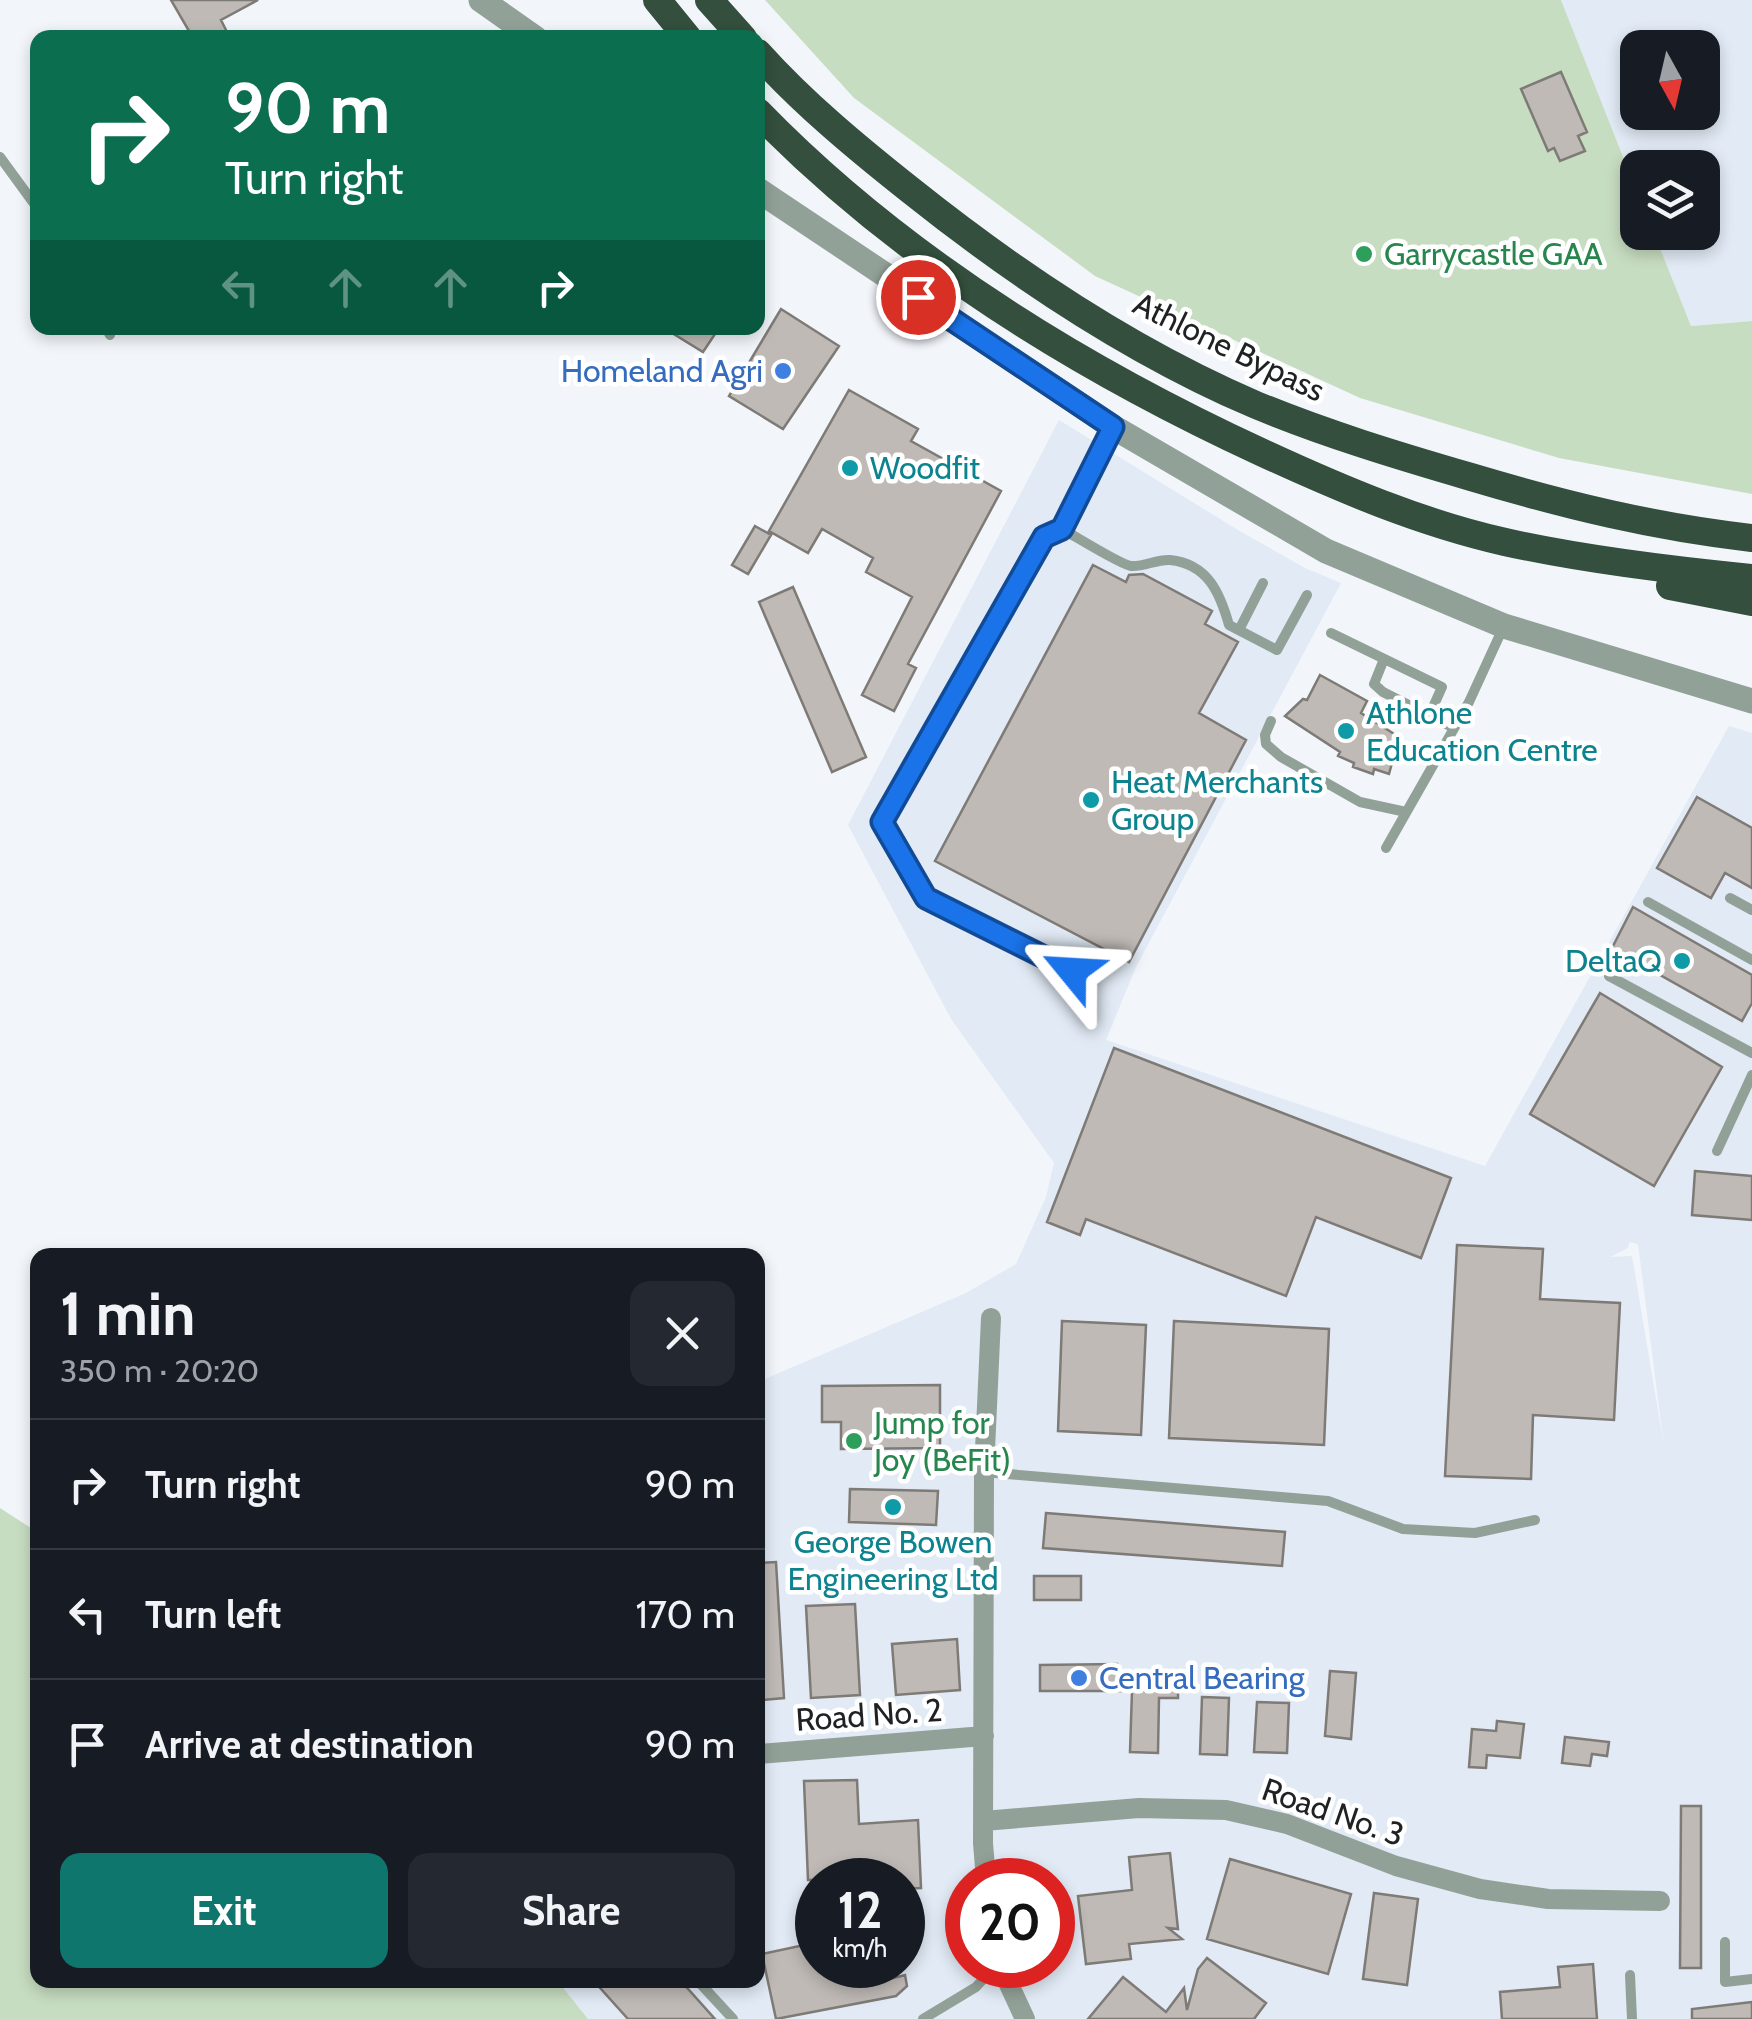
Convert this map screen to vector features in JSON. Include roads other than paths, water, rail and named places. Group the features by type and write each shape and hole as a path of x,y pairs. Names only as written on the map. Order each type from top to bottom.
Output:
{"highway":[{"path":"657,0 681,30"},
{"path":"709,0 737,30"},
{"name":"Athlone Bypass","path":"765,60 852,144 1034,282 1094,320 1254,404 1331,433 1556,503 1642,522 1752,538"},
{"path":"765,118 876,218 984,299 1073,355 1212,430 1345,491 1504,542 1600,571 1752,602"},
{"path":"1478,479 1752,519"},
{"path":"1504,542 1752,578"}],"street":[{"path":"481,0 523,30"},
{"path":"765,195 1113,427 1326,551 1504,626 1752,701"},
{"path":"985,1858 984,1472 991,1318"},
{"name":"Road No. 2","path":"765,1753 984,1736"},
{"name":"Road No. 3","path":"984,1821 1120,1810 1214,1808 1287,1824 1396,1866 1492,1891 1548,1899 1660,1900"},
{"path":"1010,1988 1025,2019"}],"lane":[{"path":"0,157 30,198"},
{"path":"1072,971 926,898 882,822 1044,537 1062,529 1113,427"},
{"path":"1062,529 1131,566 1172,560 1194,568 1220,592 1229,625 1277,650 1307,595"},
{"path":"1239,630 1262,583"},
{"path":"1386,848 1454,728 1504,626"},
{"path":"1330,633 1442,687 1429,716"},
{"path":"1384,658 1374,684 1454,728"},
{"path":"1271,721 1266,744 1280,757 1360,802 1406,812"},
{"path":"1730,898 1752,910"},
{"path":"1648,902 1752,960"},
{"path":"1608,976 1752,1053"},
{"path":"1716,1151 1752,1075"},
{"path":"984,1472 1328,1501 1403,1530 1476,1533 1536,1520"},
{"path":"1725,1942 1726,1982 1752,1979"},
{"path":"1630,1975 1632,2019"},
{"path":"704,1988 733,2019"},
{"path":"923,2019 974,1988"}],"place":[{"name":"Garrycastle GAA","path":"1364,254"},
{"name":"Homeland Agri","path":"783,371"},
{"name":"Woodfit","path":"850,468"},
{"name":"Athlone Education Centre","path":"1346,731"},
{"name":"Heat Merchants Group","path":"1091,800"},
{"name":"DeltaQ","path":"1682,961"},
{"name":"Jump for Joy (BeFit)","path":"854,1441"},
{"name":"George Bowen Engineering Ltd","path":"893,1507"},
{"name":"Central Bearing","path":"1079,1678"}]}
